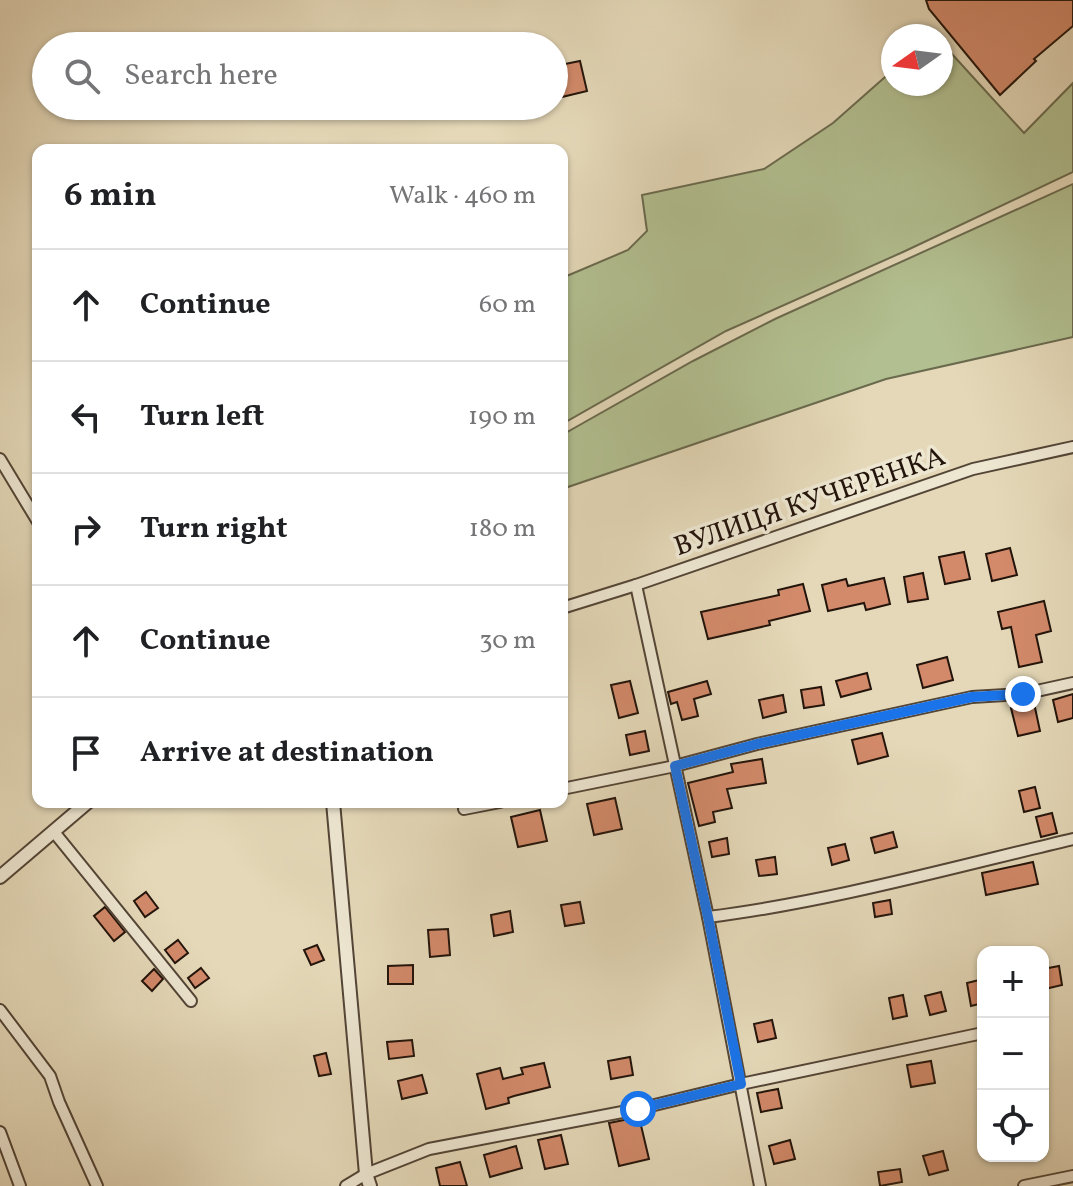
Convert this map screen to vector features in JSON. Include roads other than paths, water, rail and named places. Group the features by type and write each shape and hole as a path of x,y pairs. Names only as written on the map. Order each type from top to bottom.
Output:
{"street":[{"name":"ВУЛИЦЯ КУЧЕРЕНКА","path":"568,606 973,469 1073,447"},
{"path":"0,459 32,512"},
{"path":"636,585 708,917 760,1186"},
{"path":"568,788 972,697 1023,694 1073,683"},
{"path":"0,877 81,808"},
{"path":"334,808 368,1180"},
{"path":"464,809 469,808"},
{"path":"54,832 191,1001"},
{"path":"708,917 749,912 857,889 1073,839"},
{"path":"0,1010 50,1076 97,1186"},
{"path":"346,1186 368,1180 429,1149 638,1109 977,1034"},
{"path":"0,1132 20,1186"},
{"path":"1024,1186 1073,1176"}]}
